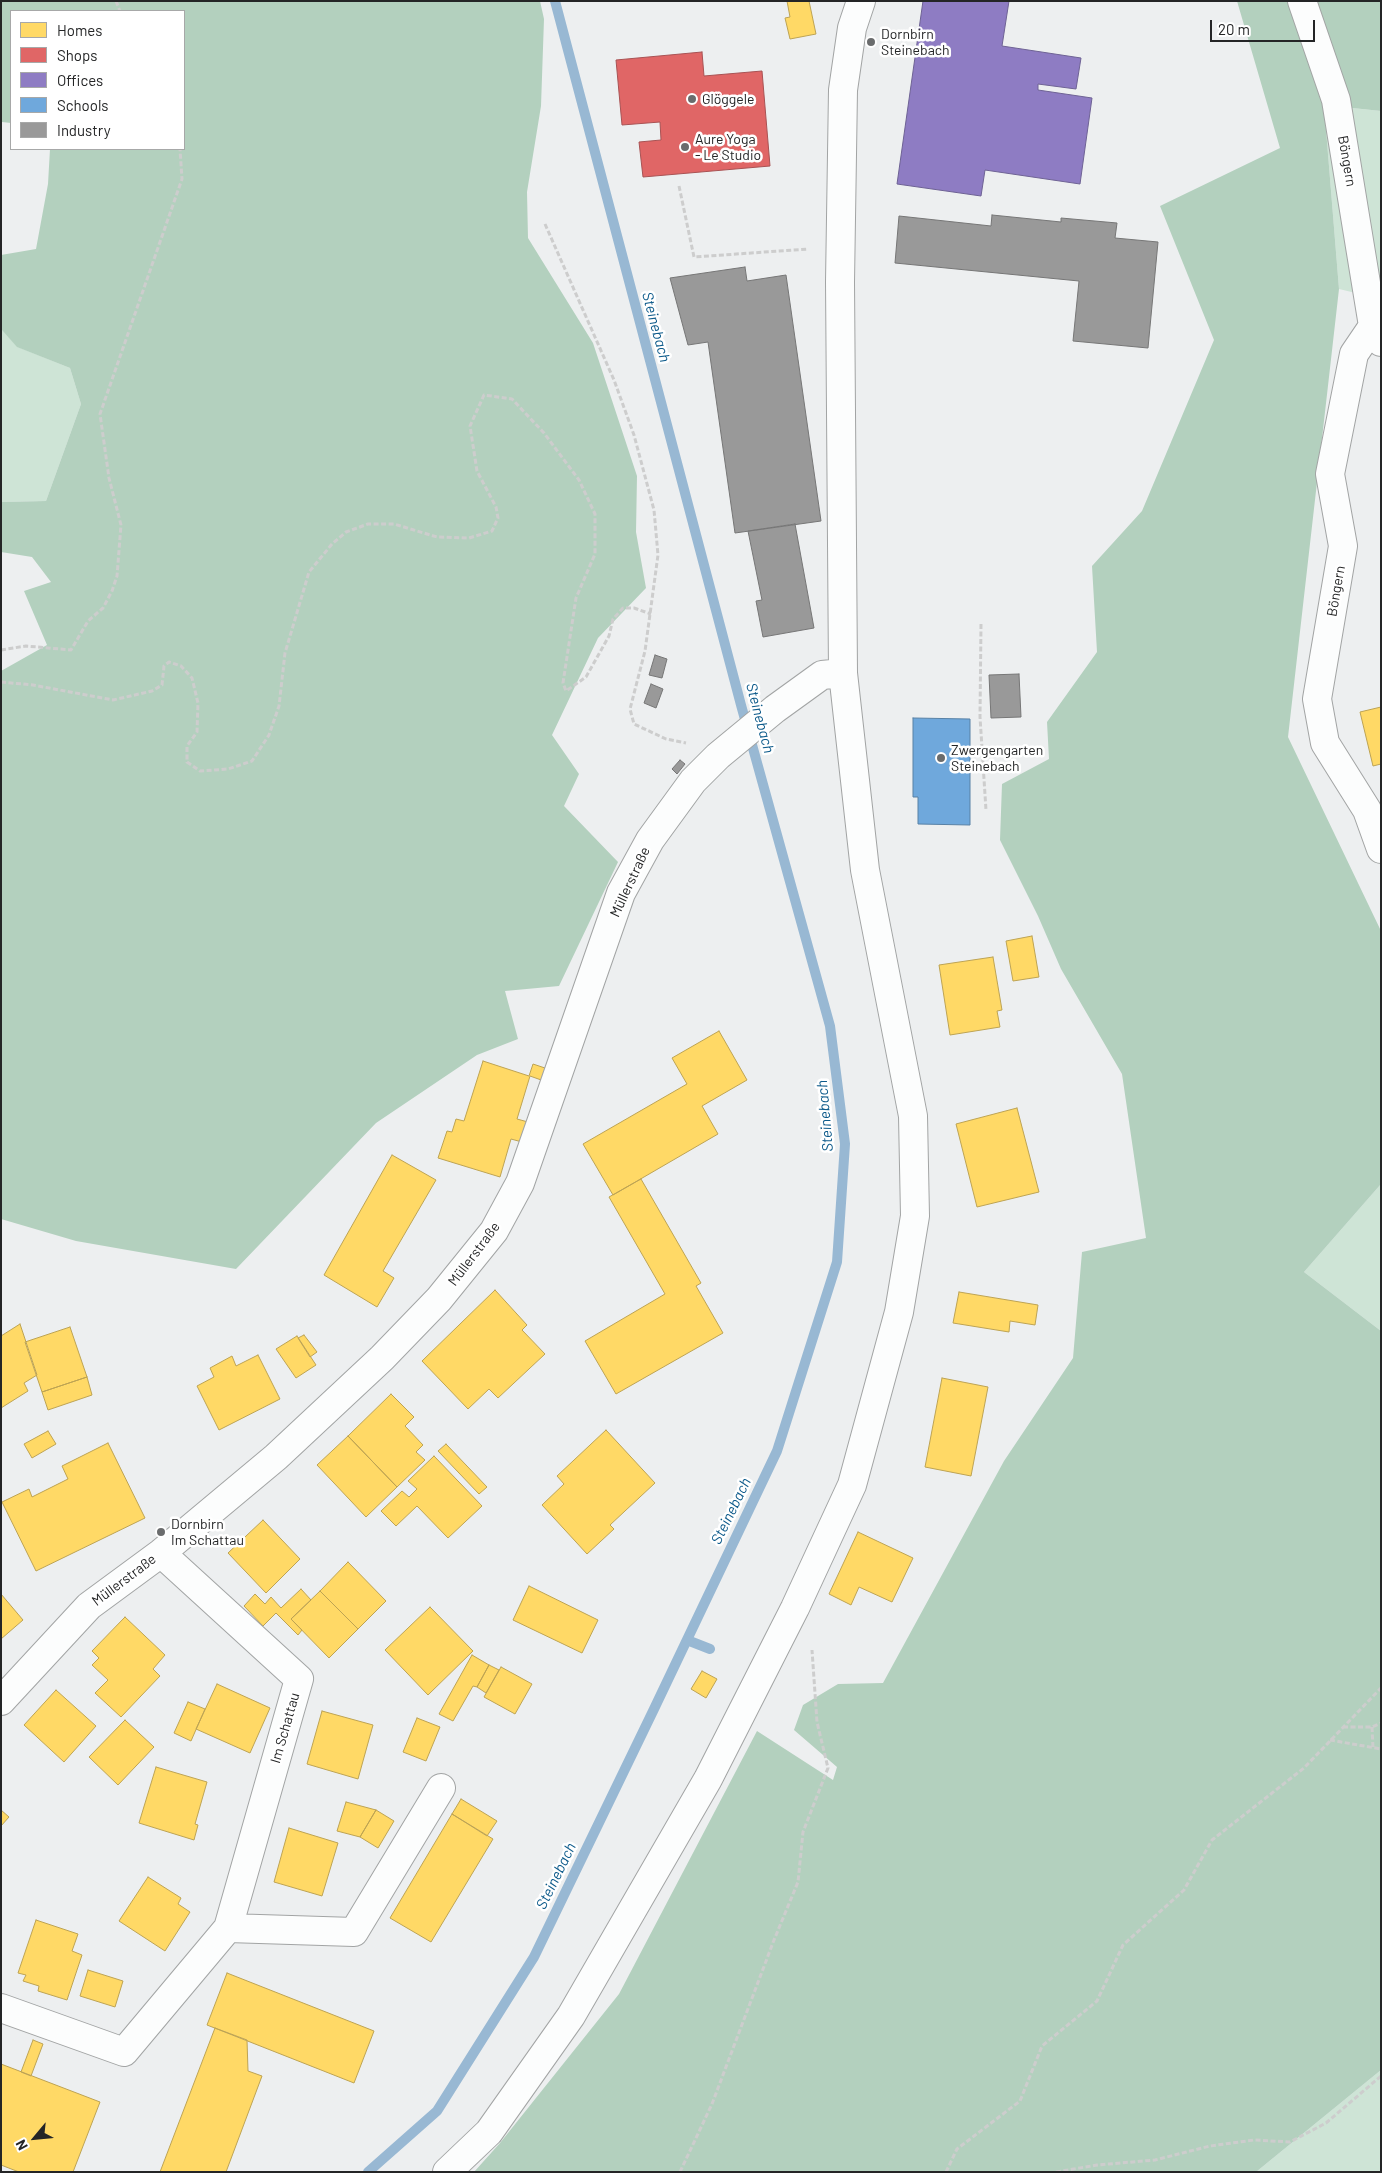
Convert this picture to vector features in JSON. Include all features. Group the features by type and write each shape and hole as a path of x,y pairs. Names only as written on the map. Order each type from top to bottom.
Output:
{"street":[{"path":"447,2172 489,2132 571,2016 708,1779 795,1608 852,1485 899,1312 915,1216 913,1116 865,870 843,673 840,282 843,90 852,28 862,1"},
{"name":"Böngern","path":"1302,1 1336,100 1377,334 1354,354 1330,474 1343,546 1317,699 1325,743 1367,810 1381,849"},
{"name":"Müllerstraße","path":"1,1702 90,1606 160,1553 276,1457 382,1358 439,1299 494,1231 520,1183 622,893 650,840 693,781 723,752 774,709 822,675 843,673"},
{"name":"Im Schattau","path":"1,2008 124,2052 228,1928 299,1679 160,1553"},
{"path":"228,1928 354,1932 442,1788"}],"path":[{"path":"1,650 26,646 71,650 88,621 103,608 112,591 117,576 121,524 109,478 100,414 182,178 180,150"},
{"path":"679,186 694,257 816,248"},
{"path":"545,224 614,380 634,435 654,510 658,555 645,651 630,709 634,724 666,739 723,752"},
{"path":"1,682 33,685 113,700 152,691 162,685 164,666 169,662 181,666 192,678 198,703 197,732 187,746 187,762 200,771 228,769 252,761 269,735 279,706 285,652 309,572 332,544 346,532 368,524 394,524 437,536 469,538 492,531 498,518 496,507 477,471 470,426 484,395 512,399 544,433 579,480 595,514 595,554 576,598 563,683 566,691 586,677 609,636 613,619 623,608 634,608 651,614"},
{"path":"981,624 980,717 986,810"},
{"path":"680,2172 712,2104 798,1882 803,1832 828,1768 817,1722 811,1643 795,1608"},
{"path":"946,2172 957,2149 1020,2101 1042,2046 1097,2001 1123,1945 1184,1890 1212,1840 1304,1768 1381,1688"},
{"path":"1343,1726 1372,1727 1381,1723"},
{"path":"1372,1727 1373,1748"},
{"path":"1330,1740 1381,1749"},
{"path":"1056,2172 1097,2165 1155,2160 1218,2145 1254,2140 1290,2142 1326,2123 1381,2076"}],"green space":[{"path":"1,1 540,1 544,19 541,106 527,192 528,238 593,343 637,476 636,532 646,588 598,638 552,735 579,774 564,806 618,862 559,986 505,991 518,1039 477,1055 376,1123 236,1269 76,1241 1,1219 1,671 47,645 24,591 51,582 32,557 1,552 1,502 46,501 81,404 70,368 17,347 1,329 1,255 36,249 48,184 50,150 185,150 185,10 10,10 10,123 2,122"},
{"path":"1237,1 1381,1 1381,111 1324,105 1339,289 1288,737 1381,931 1381,1184 1304,1272 1381,1331 1381,2070 1256,2172 474,2172 500,2143 619,1994 757,1731 833,1780 837,1767 794,1730 803,1705 838,1684 883,1683 1004,1461 1073,1358 1082,1252 1146,1238 1122,1074 1061,969 1038,916 1000,840 1002,784 1049,759 1047,722 1097,652 1092,566 1142,511 1214,340 1160,206 1280,148"},
{"path":"1324,105 1381,111 1381,299 1339,289"},
{"path":"1,329 18,347 70,368 81,404 46,501 1,502"},
{"path":"1381,1184 1381,1331 1304,1272"},
{"path":"1381,2070 1381,2172 1256,2172"}],"building: Homes":[{"path":"787,1 809,1 816,34 790,39 785,18 790,17"},
{"path":"1381,707 1381,764 1373,766 1360,712"},
{"path":"1032,936 1039,977 1013,981 1006,941"},
{"path":"993,957 1002,1010 997,1011 1000,1027 950,1035 939,965"},
{"path":"719,1031 747,1080 702,1106 718,1134 613,1195 583,1144 687,1084 672,1058"},
{"path":"483,1061 529,1076 533,1064 548,1069 544,1081 530,1076 517,1119 528,1122 522,1142 511,1139 500,1177 438,1158 447,1131 452,1132 456,1119 464,1121"},
{"path":"1017,1108 1039,1192 977,1207 956,1124"},
{"path":"392,1155 436,1180 383,1271 394,1278 377,1307 324,1275"},
{"path":"641,1179 701,1283 696,1286 723,1333 616,1394 585,1341 665,1294 609,1197"},
{"path":"495,1290 527,1325 522,1330 545,1354 498,1398 489,1389 468,1409 422,1361"},
{"path":"959,1292 1038,1305 1035,1325 1010,1321 1009,1332 953,1323"},
{"path":"20,1324 37,1375 24,1383 28,1391 1,1408 1,1336"},
{"path":"70,1327 87,1377 42,1392 25,1342"},
{"path":"304,1335 317,1352 310,1357 298,1338"},
{"path":"297,1336 316,1365 296,1378 276,1349"},
{"path":"258,1355 280,1399 219,1430 197,1386 214,1377 210,1368 232,1356 236,1366"},
{"path":"87,1377 92,1395 48,1410 42,1392"},
{"path":"942,1378 988,1387 971,1476 925,1467"},
{"path":"391,1394 414,1417 405,1426 423,1445 416,1452 425,1460 397,1487 348,1436"},
{"path":"606,1430 655,1483 610,1525 614,1529 587,1554 542,1505 564,1484 557,1476"},
{"path":"48,1431 56,1444 32,1458 24,1444"},
{"path":"348,1436 397,1487 366,1517 317,1465"},
{"path":"108,1443 145,1518 36,1571 2,1502 29,1489 32,1497 68,1479 62,1466"},
{"path":"446,1444 487,1487 479,1494 438,1451"},
{"path":"434,1456 482,1506 448,1538 417,1506 396,1526 381,1511 402,1491 409,1497 417,1489 408,1481"},
{"path":"263,1520 300,1559 266,1593 228,1553"},
{"path":"858,1532 913,1558 892,1602 859,1587 851,1605 829,1594"},
{"path":"348,1562 386,1601 358,1629 320,1591"},
{"path":"529,1586 598,1620 582,1653 513,1620"},
{"path":"301,1589 311,1600 291,1619 302,1630 298,1635 276,1613 263,1626 244,1606 255,1594 265,1604 271,1597 281,1608"},
{"path":"320,1591 358,1629 329,1658 291,1619"},
{"path":"1,1594 23,1620 1,1639"},
{"path":"430,1607 473,1651 428,1695 385,1650"},
{"path":"125,1617 165,1655 153,1669 160,1676 121,1717 95,1693 108,1680 92,1665 99,1658 92,1651"},
{"path":"472,1655 489,1665 477,1687 473,1686 453,1721 439,1714"},
{"path":"489,1665 499,1670 486,1693 477,1687"},
{"path":"501,1667 532,1684 515,1714 484,1697"},
{"path":"702,1671 717,1679 706,1698 691,1689"},
{"path":"217,1684 270,1708 250,1753 196,1729"},
{"path":"56,1690 96,1726 64,1762 24,1725"},
{"path":"188,1702 205,1709 191,1741 174,1733"},
{"path":"322,1711 373,1725 358,1779 307,1764"},
{"path":"417,1718 440,1727 426,1761 403,1752"},
{"path":"125,1720 154,1747 118,1785 89,1757"},
{"path":"156,1767 207,1782 195,1824 198,1825 194,1840 139,1823"},
{"path":"461,1799 497,1821 487,1836 452,1814"},
{"path":"346,1802 376,1810 360,1837 337,1831"},
{"path":"1,1810 9,1817 1,1826"},
{"path":"376,1810 394,1821 378,1848 360,1837"},
{"path":"452,1814 493,1839 431,1942 390,1918"},
{"path":"289,1828 338,1843 322,1896 274,1882"},
{"path":"148,1877 181,1898 178,1904 190,1912 165,1951 119,1921"},
{"path":"36,1920 78,1934 72,1951 82,1955 67,2000 38,1991 39,1986 23,1981 26,1975 18,1973"},
{"path":"88,1970 123,1981 115,2007 80,1996"},
{"path":"227,1973 374,2031 354,2083 207,2025"},
{"path":"215,2028 247,2040 248,2071 262,2076 226,2172 160,2172"},
{"path":"33,2040 43,2044 31,2076 21,2072"},
{"path":"1,2064 100,2102 73,2172 19,2172 1,2165"}],"building: Shops":[{"name":"Glöggele","path":"702,52 704,76 762,71 770,166 643,177 639,142 661,140 660,122 622,125 616,60"}],"building: Offices":[{"path":"923,1 1009,1 1002,46 1081,58 1076,89 1038,84 1038,90 1092,98 1080,184 985,170 981,196 897,184"}],"building: Schools":[{"name":"Zwergengarten Steinebach","path":"913,718 970,719 970,825 918,824 918,797 913,797"}],"building: Industry":[{"path":"992,215 1061,222 1061,218 1117,223 1115,238 1158,242 1148,348 1073,341 1079,281 895,263 899,216 991,226"},
{"path":"745,267 747,281 786,275 821,521 735,533 708,342 688,345 670,278"},
{"path":"795,524 814,628 763,637 756,601 762,600 748,531"},
{"path":"655,655 667,659 662,678 649,675"},
{"path":"1019,674 1021,717 991,718 989,675"},
{"path":"651,684 663,689 656,708 644,703"},
{"path":"680,760 685,764 677,774 672,769"}],"waterway":[{"name":"Steinebach","path":"368,2172 437,2111 534,1957 777,1451 837,1262 845,1144 830,1026 741,705 555,1"},
{"path":"687,1640 710,1649"}],"place":[{"name":"Dornbirn Steinebach","path":"871,42"},
{"name":"Glöggele","path":"692,99"},
{"name":"Aure Yoga - Le Studio","path":"685,147"},
{"name":"Zwergengarten Steinebach","path":"941,758"},
{"name":"Dornbirn Im Schattau","path":"161,1532"}]}
